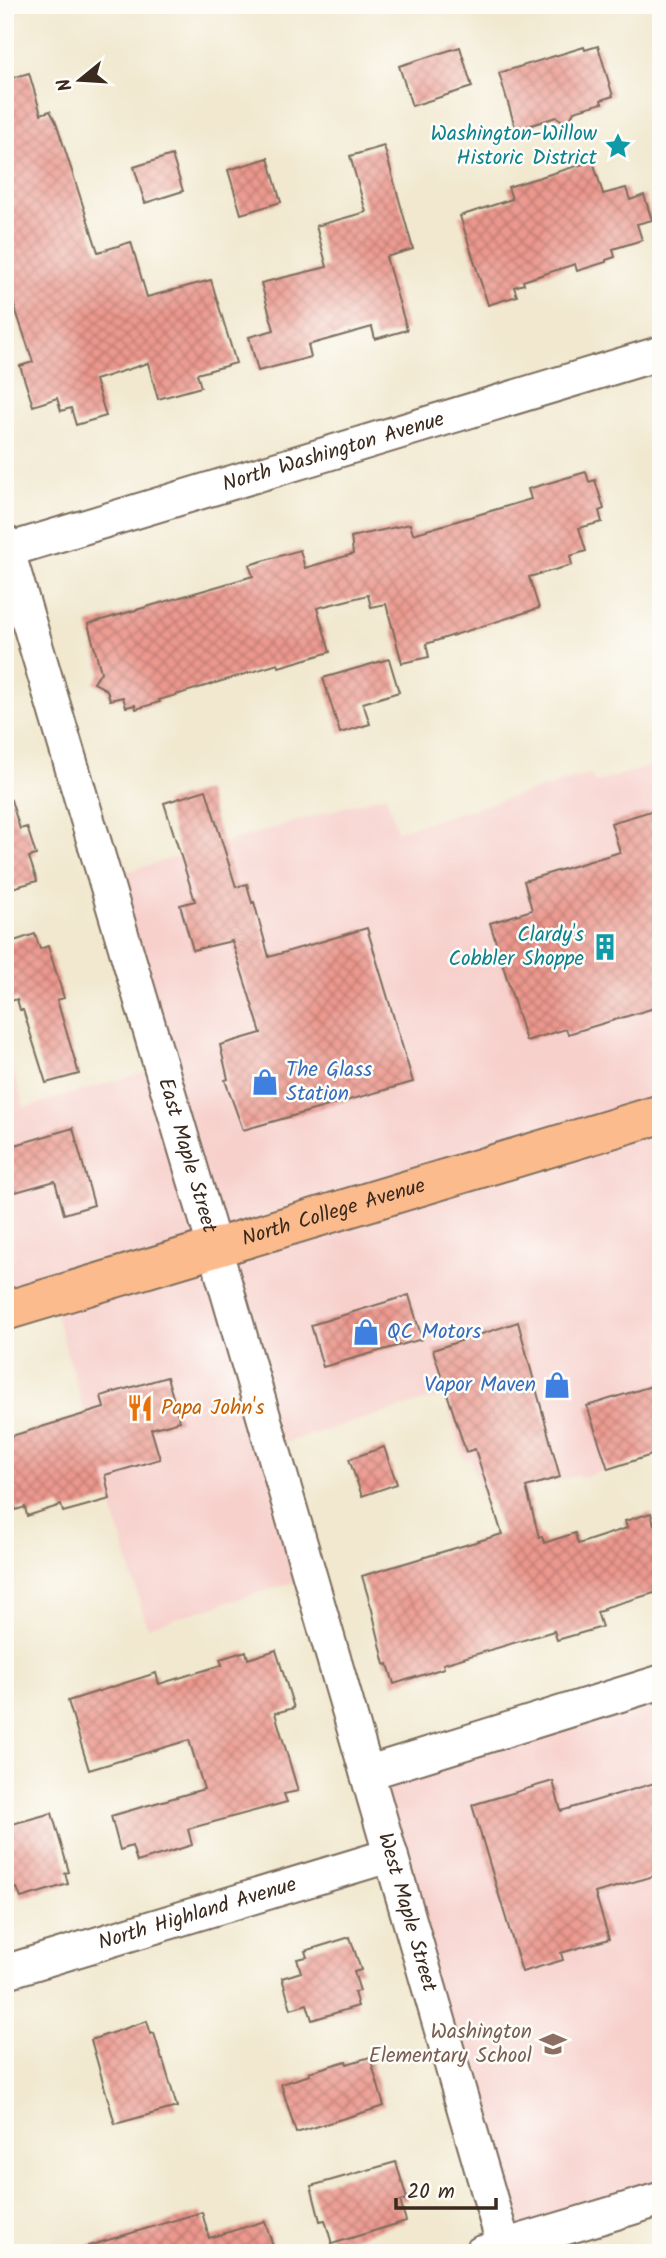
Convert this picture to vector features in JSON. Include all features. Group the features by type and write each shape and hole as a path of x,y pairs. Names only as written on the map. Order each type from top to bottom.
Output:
{"main road":[{"name":"North College Avenue","path":"5,1311 661,1114"}],"street":[{"name":"North Washington Avenue","path":"6,548 661,353"},
{"name":"East Maple Street","path":"6,548 215,1249 367,1773"},
{"path":"367,1773 661,1682"},
{"name":"West Maple Street","path":"367,1773 497,2250"},
{"name":"North Highland Avenue","path":"5,1972 391,1855"},
{"path":"497,2250 661,2199"}],"shaded area":[{"path":"661,763 661,1454 484,1503 471,1458 464,1460 444,1395 273,1446 310,1577 147,1627 51,1298 5,1311 5,1045 24,1108 161,1067 105,878 386,795 397,831 591,774 594,783"},
{"name":"Washington Elementary School","path":"661,1682 661,2199 504,2245 367,1773"}],"building":[{"path":"598,46 613,96 601,100 602,103 574,111 568,124 556,117 516,130 499,73 584,47 585,50"},
{"path":"460,47 472,87 412,106 399,66"},
{"path":"29,73 41,114 50,111 56,122 98,252 131,242 147,297 211,280 236,363 197,374 201,387 158,399 148,363 95,380 106,416 76,425 71,408 61,411 57,398 33,406 20,366 33,362 5,278 5,80"},
{"path":"384,146 413,249 386,257 407,330 375,339 372,327 308,345 311,357 258,371 249,337 274,330 261,283 327,267 316,226 366,212 350,156"},
{"path":"172,155 183,191 145,203 134,167"},
{"path":"268,158 281,202 241,214 228,170"},
{"path":"593,161 603,194 626,188 630,200 644,195 652,220 637,224 642,240 613,249 615,257 606,262 577,271 575,264 523,281 524,284 514,287 517,296 488,305 460,216 512,199 508,187"},
{"path":"586,472 589,482 595,480 604,509 599,511 602,522 579,528 586,551 570,556 572,565 529,577 539,608 426,644 429,657 402,663 386,604 371,607 368,595 317,608 330,652 279,667 278,664 136,709 135,705 126,707 123,697 110,700 107,690 94,683 101,672 88,624 253,576 249,565 300,550 305,568 353,554 351,537 410,524 413,534 531,499 528,489"},
{"path":"389,659 399,692 363,703 370,724 340,733 323,678"},
{"path":"206,790 236,887 247,884 269,957 367,928 413,1082 243,1130 225,1080 228,1079 220,1045 261,1033 232,941 193,950 180,905 195,901 164,803"},
{"path":"11,800 20,829 27,827 36,855 29,857 37,881 5,890 5,801"},
{"path":"661,808 661,1006 568,1034 566,1029 526,1041 490,923 532,910 524,881 620,852 611,823"},
{"path":"35,934 40,949 48,946 64,998 57,1000 79,1074 46,1083 23,1010 20,1010 17,999 5,1003 5,944"},
{"path":"73,1128 94,1205 64,1214 55,1181 12,1193 5,1171 5,1148"},
{"name":"QC Motors","path":"409,1295 422,1339 323,1367 311,1325"},
{"path":"518,1322 560,1477 526,1487 539,1537 542,1536 544,1543 575,1533 578,1544 627,1528 625,1521 651,1513 654,1524 661,1522 661,1591 603,1608 604,1610 597,1612 602,1627 557,1640 554,1631 443,1664 444,1668 394,1684 388,1664 385,1665 362,1576 502,1534 475,1449 466,1452 433,1350"},
{"path":"167,1377 180,1421 151,1429 160,1459 105,1475 110,1499 63,1512 61,1505 27,1516 25,1507 16,1510 5,1473 5,1438 104,1408 101,1396"},
{"path":"661,1383 661,1452 608,1469 587,1406"},
{"path":"384,1447 397,1484 362,1496 349,1459"},
{"path":"276,1650 294,1708 275,1713 298,1791 284,1794 287,1802 188,1829 192,1845 137,1862 132,1846 120,1850 111,1816 204,1789 189,1740 89,1770 68,1701 156,1673 159,1684 222,1665 220,1659 246,1651 248,1659"},
{"path":"553,1781 561,1811 661,1781 661,1874 595,1893 609,1939 561,1953 563,1960 522,1972 472,1805"},
{"path":"52,1813 69,1872 65,1873 68,1884 21,1898 17,1888 14,1889 5,1858 5,1826"},
{"path":"350,1937 361,1970 354,1972 360,1991 354,1992 358,2006 312,2020 307,2004 291,2009 282,1978 301,1972 297,1959 307,1957 305,1951"},
{"path":"147,2021 151,2034 154,2033 177,2107 115,2124 91,2040"},
{"path":"370,2057 384,2106 296,2133 281,2084 310,2075 309,2072"},
{"path":"396,2162 407,2199 400,2201 406,2221 332,2244 325,2220 320,2221 311,2186"},
{"path":"202,2212 209,2238 265,2221 275,2253 89,2253 88,2246"}],"place":[{"name":"Washington-Willow Historic District","path":"618,146"},
{"name":"Clardy's Cobbler Shoppe","path":"605,947"},
{"name":"The Glass Station","path":"265,1082"},
{"name":"QC Motors","path":"366,1332"},
{"name":"Vapor Maven","path":"557,1385"},
{"name":"Papa John's","path":"140,1408"},
{"name":"Washington Elementary School","path":"553,2044"}]}
